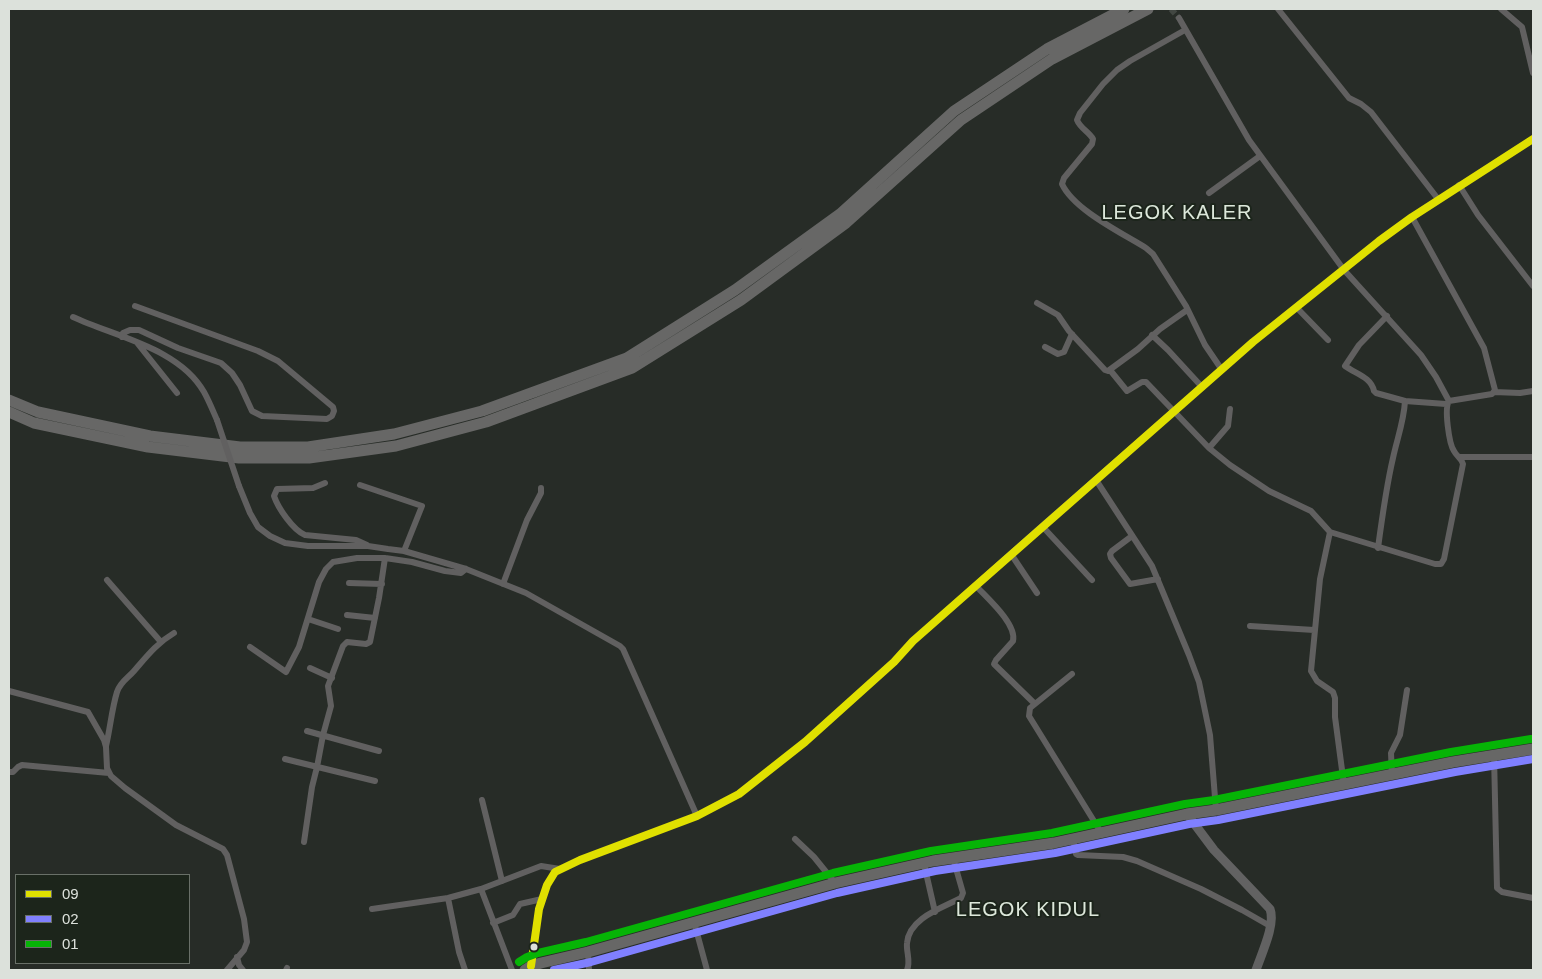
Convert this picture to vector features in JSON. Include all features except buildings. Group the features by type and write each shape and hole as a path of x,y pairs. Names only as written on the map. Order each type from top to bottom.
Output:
{"highway":[{"path":"9,400 38,412 150,436 240,447 308,447 394,434 482,411 627,358 718,301 840,214 954,111 1047,49 1124,9"},
{"path":"9,412 34,423 148,447 239,458 309,458 348,453 396,446 486,422 632,368 666,347 741,300 846,223 961,120 1052,59 1148,9"},
{"path":"528,968 835,883 953,858 1102,834 1187,814 1216,810 1533,748"}],"street":[{"path":"1278,9 1349,98 1371,112 1438,199"},
{"path":"1501,9 1522,27 1533,73"},
{"path":"1038,302 1058,315 1072,334 1105,370 1110,370 1127,391 1143,381 1146,382 1209,448 1230,465 1269,491 1311,511 1330,532 1435,564 1443,562 1463,464 1460,457 1453,451 1450,443 1448,402 1436,377 1421,355 1344,270 1260,156 1244,132 1179,18"},
{"path":"1185,30 1130,61 1117,70 1103,84 1080,113 1077,120 1094,140 1064,178 1062,184 1067,192 1089,214 1153,254 1187,310 1204,345 1222,370"},
{"path":"528,968 542,899 552,875 560,869 711,810 739,794 805,742 1042,526 1309,297 1412,217 1533,139"},
{"path":"1209,193 1260,156"},
{"path":"1459,185 1478,215 1533,286"},
{"path":"1412,217 1484,348 1496,386 1494,392"},
{"path":"122,337 123,333 130,330 139,330 178,348 221,363 232,373 252,411 262,416 327,419 332,416 333,407 278,362 258,351 135,306"},
{"path":"1297,308 1328,340"},
{"path":"1110,370 1152,335 1187,310"},
{"path":"1387,316 1360,345 1345,366 1368,380 1373,385 1376,393 1405,401 1448,402 1492,394 1494,392 1516,393 1533,391"},
{"path":"73,317 98,329 138,343 171,359 192,376 204,392 217,420 250,513 258,527 270,536 286,543 308,546 368,546 404,552 466,569 526,593 623,649 697,816"},
{"path":"1045,347 1058,354 1064,352 1072,334"},
{"path":"1152,335 1202,387"},
{"path":"138,343 177,393"},
{"path":"1378,548 1385,500 1402,425 1405,401"},
{"path":"1209,448 1224,433 1228,426 1230,409"},
{"path":"1460,457 1533,457"},
{"path":"1096,480 1152,566 1199,682 1210,735 1216,810"},
{"path":"325,483 313,488 277,489 274,496 277,505 298,532 305,535 356,540 368,546"},
{"path":"360,485 422,506 404,552"},
{"path":"503,584 527,520 541,493 541,488"},
{"path":"1042,526 1092,580"},
{"path":"1330,532 1320,579 1311,671 1317,681 1333,692 1335,698 1335,717 1344,785"},
{"path":"1132,536 1112,551 1110,554 1111,558 1130,584 1158,579"},
{"path":"1011,554 1037,593"},
{"path":"250,647 286,672 299,647 319,582 326,569 333,562 357,558 385,558 412,562 445,571 461,573 466,569"},
{"path":"304,842 312,787 331,706 328,686 343,646 347,642 366,644 370,642 382,584 385,558"},
{"path":"107,580 161,642"},
{"path":"349,583 382,584"},
{"path":"976,586 998,609 1014,633 1013,641 994,664 1035,704"},
{"path":"347,615 375,618"},
{"path":"308,620 338,629"},
{"path":"1250,626 1314,630"},
{"path":"106,747 117,691 121,683 133,672 150,651 174,633"},
{"path":"310,668 332,678"},
{"path":"1072,674 1030,708 1028,716 1102,834"},
{"path":"1392,775 1391,753 1400,735 1407,690"},
{"path":"9,691 88,712 106,747 109,773"},
{"path":"307,731 379,751"},
{"path":"1494,755 1497,888 1502,892 1533,898"},
{"path":"285,759 375,781"},
{"path":"9,772 13,772 18,766 22,765 109,773 176,825 223,849 230,860 244,919 247,942 244,950 227,970"},
{"path":"482,800 502,880"},
{"path":"1187,814 1214,850 1270,909 1272,918 1256,970"},
{"path":"795,839 814,857 835,883"},
{"path":"1073,839 1076,854 1078,855 1123,857 1137,861 1201,889 1270,926"},
{"path":"910,969 907,941 918,922 962,896 963,893 953,858"},
{"path":"924,864 935,912"},
{"path":"372,909 448,898 541,866 560,869"},
{"path":"481,888 512,970"},
{"path":"448,898 459,952 465,970"},
{"path":"493,923 513,915 520,904 542,899"},
{"path":"694,922 707,970"},
{"path":"588,952 589,970"},
{"path":"238,957 238,965 243,970"}],"tunnel":[{"path":"1171,9 1179,18"}],"transit line":[{"name":"09","path":"531,966 539,909 547,885 555,872 580,860 697,816 739,794 805,742 894,662 913,641 1253,342 1379,241 1412,217 1533,139"},
{"name":"01","path":"519,962 538,953 586,942 833,873 931,851 1052,833 1185,804 1214,800 1451,752 1531,739"},
{"name":"02","path":"554,970 591,962 837,893 935,871 1055,853 1189,824 1218,820 1455,772 1533,759"}],"district":[{"name":"LEGOK KALER","path":"1177,213"},
{"name":"LEGOK KIDUL","path":"1028,910"}]}
